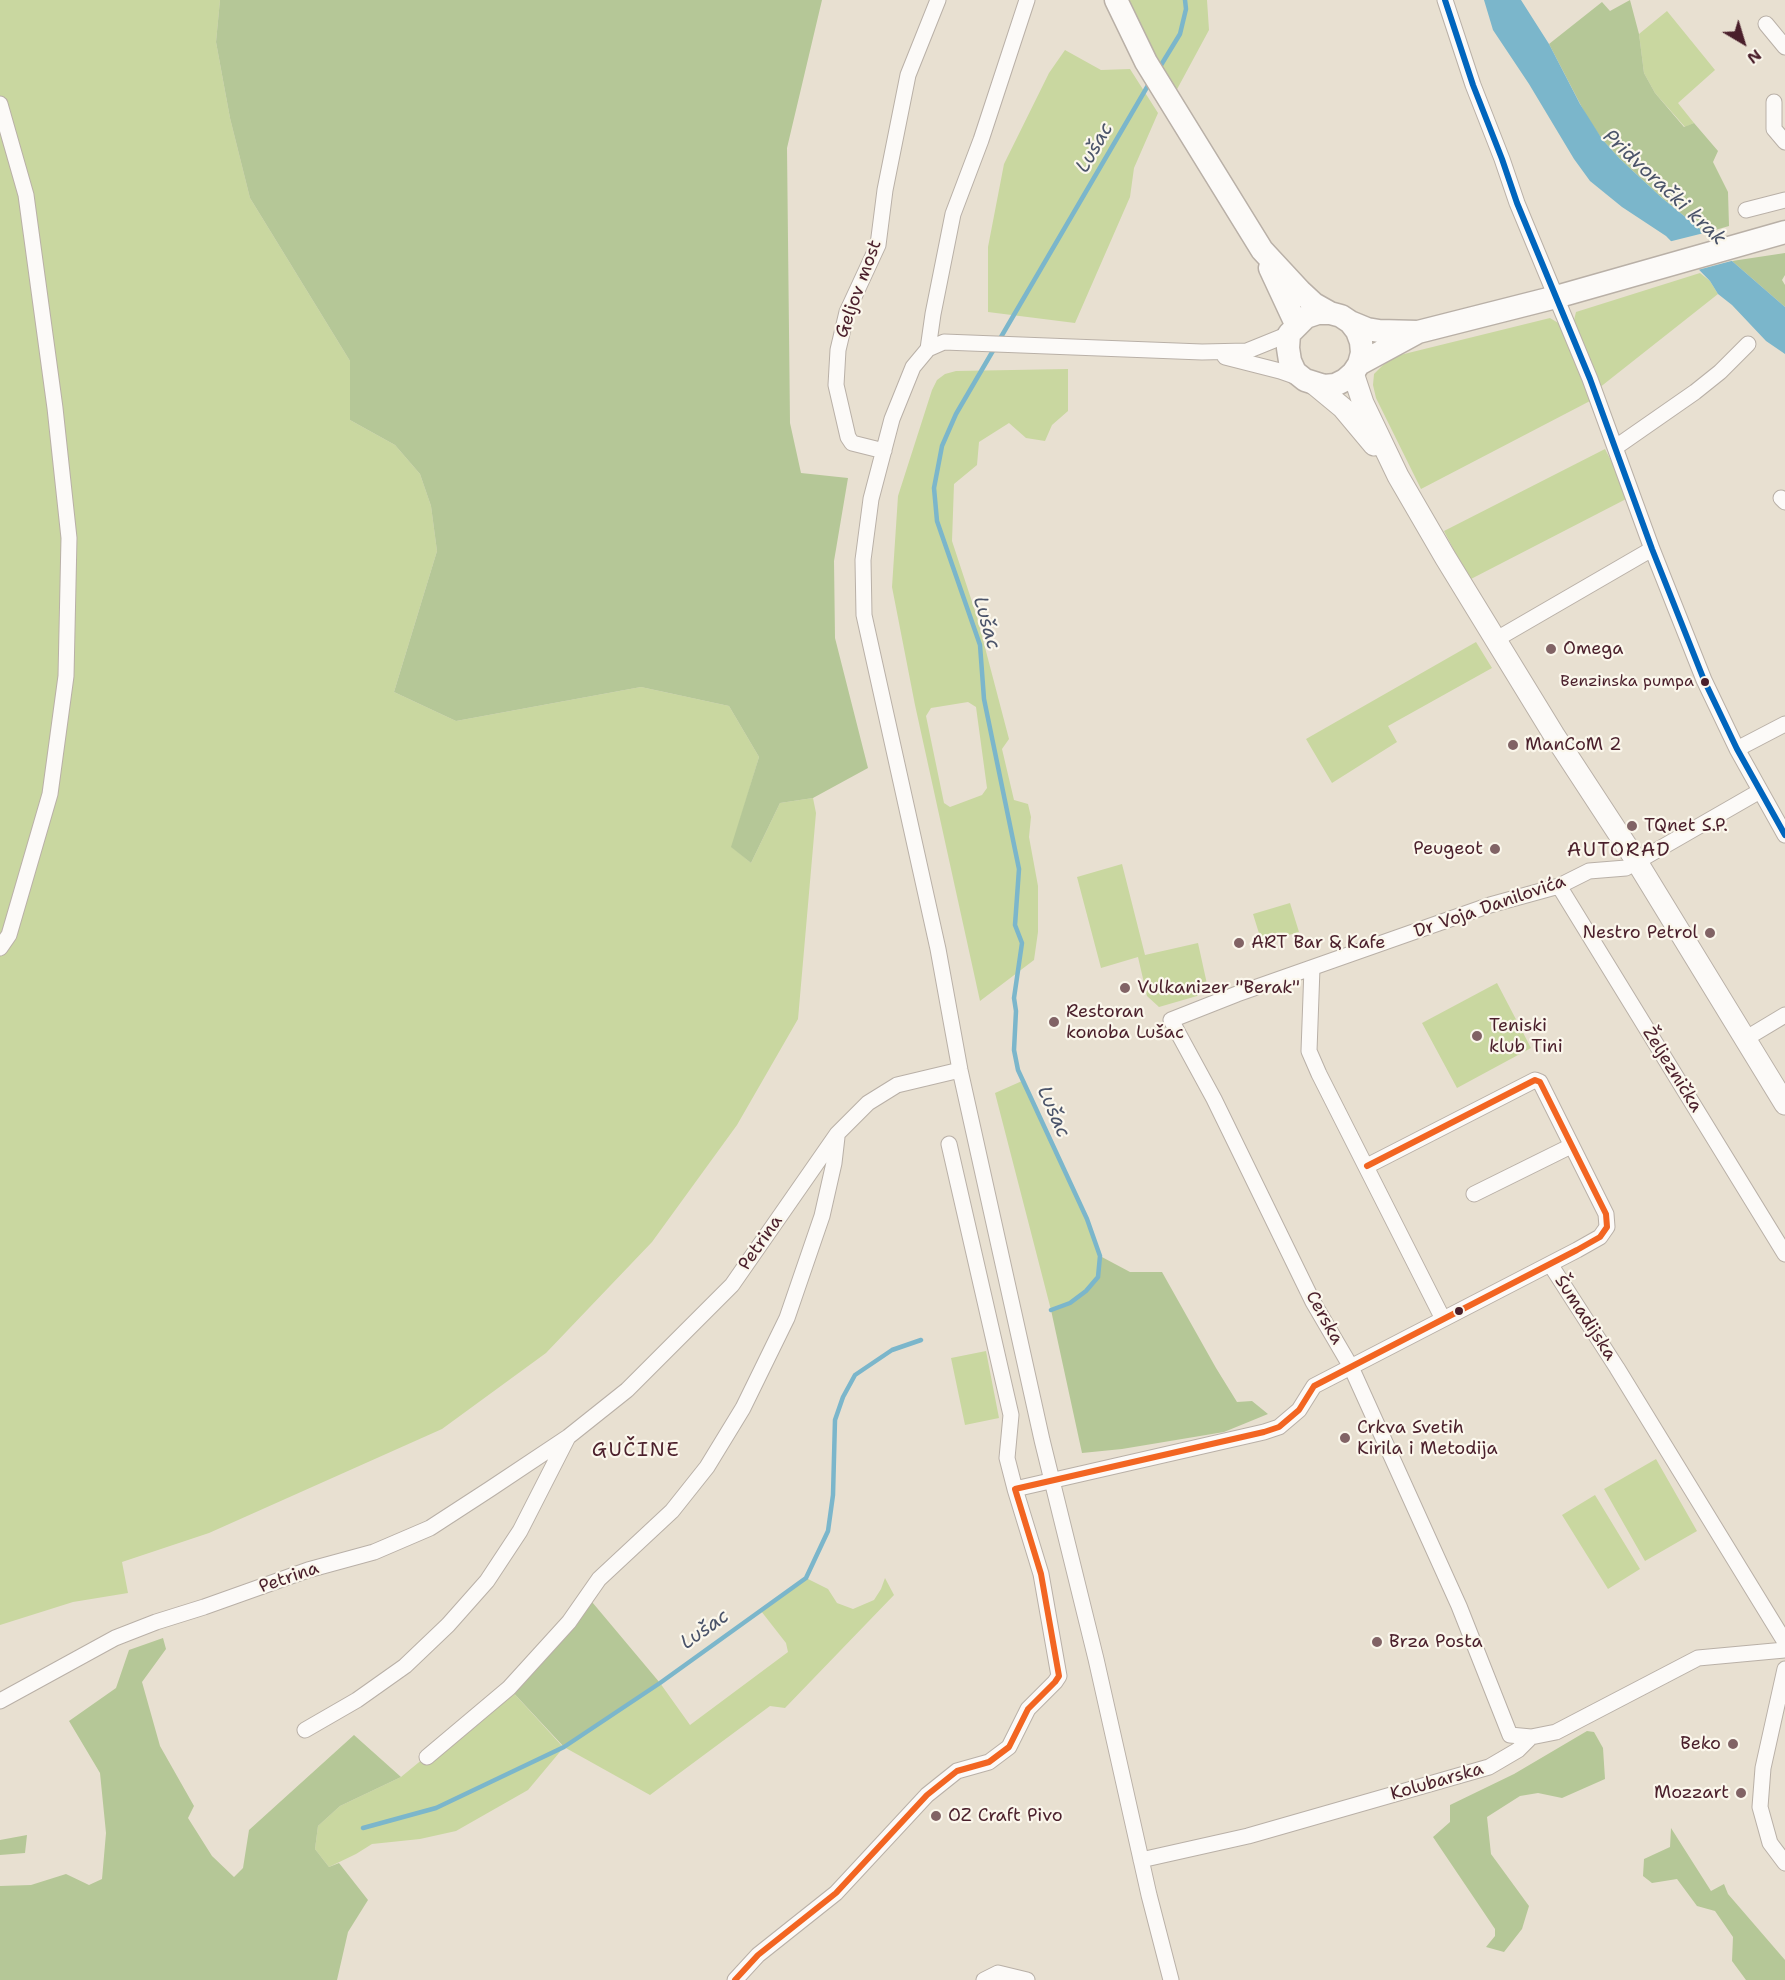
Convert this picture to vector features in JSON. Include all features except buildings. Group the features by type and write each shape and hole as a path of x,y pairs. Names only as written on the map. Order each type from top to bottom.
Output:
{"main road":[{"path":"1116,0 1146,62 1169,102 1262,250 1314,304 1366,329 1418,332 1556,297 1785,232"},
{"path":"1262,250 1293,330"},
{"path":"1356,368 1362,353 1361,342 1357,331 1340,317 1318,313 1306,317 1293,330 1288,348 1290,361 1296,372 1309,382 1324,386 1335,385 1345,380 1356,368 1418,332"}],"street":[{"name":"Geljov most","path":"884,451 852,443 848,437 836,385 838,350 847,312 878,245 885,190 908,75 938,0"},
{"path":"928,349 954,214 1027,0"},
{"path":"1445,0 1473,85 1517,203 1616,447 1652,549 1704,680 1737,749 1785,835"},
{"path":"1766,24 1785,47"},
{"path":"1774,102 1774,129 1785,142"},
{"path":"0,104 26,195 55,408 69,538 66,676 50,794 9,935 0,948"},
{"path":"1746,210 1785,200"},
{"path":"1171,1980 1052,1480 960,1070 938,949 864,615 863,560 871,499 892,419 913,368 928,349 944,342 981,342 1202,352 1247,351 1293,330"},
{"path":"1616,447 1695,392 1720,372 1748,344"},
{"path":"1202,352 1280,371 1309,382 1352,418 1398,476"},
{"path":"1356,368 1363,403 1398,476 1495,640 1637,862 1785,1104"},
{"path":"1495,640 1652,549"},
{"path":"1737,749 1785,724"},
{"name":"Dr Voja Danilovića","path":"1171,1020 1237,994 1490,905 1559,886 1589,871 1626,868 1760,791"},
{"name":"Željeznička","path":"1559,886 1785,1254"},
{"path":"1312,968 1309,1051 1318,1074 1443,1318"},
{"path":"1745,1039 1785,1015"},
{"name":"Cerska","path":"1171,1020 1214,1099 1313,1302 1351,1367 1459,1606 1510,1735 1531,1737"},
{"name":"Petrina","path":"0,1701 116,1638 308,1570 374,1552 430,1528 568,1437 627,1390 732,1285 837,1134 868,1103 897,1085 960,1070"},
{"name":"Šumadijska","path":"1367,1166 1535,1080 1540,1082 1606,1214 1607,1227 1600,1237 1550,1264 1623,1377 1785,1642"},
{"path":"427,1757 509,1688 569,1622 599,1579 672,1510 707,1467 743,1408 787,1318 822,1216 834,1163 837,1134"},
{"path":"735,1980 758,1954 836,1893 927,1795 957,1771 989,1762 1009,1747 1028,1709 1056,1682 1059,1676 1041,1574 1007,1458 1011,1415 949,1144"},
{"path":"1474,1194 1571,1146"},
{"path":"1015,1489 1243,1437 1279,1426 1299,1410 1314,1386 1550,1264"},
{"name":"Petrina","path":"305,1730 357,1700 405,1666 448,1625 487,1581 520,1532 568,1437"},
{"name":"Kolubarska","path":"1141,1860 1248,1836 1489,1767 1518,1750 1531,1737 1556,1732 1698,1658 1785,1650"},
{"path":"1785,1669 1763,1768 1760,1807 1770,1842 1785,1863"},
{"path":"984,1980 999,1973 1027,1980"}],"green space":[{"path":"0,0 220,0 216,42 230,118 250,198 350,361 350,420 395,445 420,474 431,506 437,551 394,692 456,721 641,687 729,706 759,757 732,847 751,863 780,803 813,798 816,813 798,1019 737,1125 652,1242 546,1353 442,1429 209,1533 122,1562 128,1593 73,1602 0,1625 0,952 52,794 71,538 28,195 0,98"},
{"path":"220,0 822,0 787,148 790,423 801,473 848,478 834,561 835,638 868,768 813,798 780,803 751,863 731,847 759,757 729,706 641,687 456,721 394,692 437,551 431,506 420,474 395,445 350,420 350,361 250,198 230,118 216,42"},
{"path":"1128,0 1207,0 1209,30 1175,93 1133,17"},
{"path":"1630,0 1639,34 1644,73 1655,93 1684,127 1694,123 1718,151 1713,162 1728,192 1729,226 1705,233 1662,198 1620,159 1588,119 1549,44 1602,2 1610,11"},
{"path":"1667,11 1715,70 1678,103 1694,123 1685,127 1655,93 1644,73 1639,34"},
{"path":"1065,50 1101,70 1130,69 1158,113 1134,168 1130,197 1075,323 988,312 988,247 1004,164 1049,73"},
{"path":"0,111 24,196 66,538 64,675 48,793 0,945"},
{"path":"1785,253 1785,275 1782,280 1785,285 1785,307 1732,261"},
{"path":"1700,273 1710,281 1718,294 1599,388 1574,320 1576,312"},
{"path":"1550,318 1560,324 1590,401 1421,489 1376,398 1373,385 1374,374 1396,356"},
{"path":"1068,369 1068,411 1052,425 1045,441 1026,438 1009,423 979,442 977,465 954,484 952,541 977,617 1009,739 1002,749 1014,800 1028,804 1031,817 1029,837 1038,886 1038,932 1034,960 980,1001 915,705 892,587 898,496 932,390 937,380 945,374 956,371","holes":["968,702 976,707 987,788 982,795 950,807 944,803 926,716 931,708"]},
{"path":"1605,449 1630,497 1469,580 1444,531"},
{"path":"1476,642 1492,668 1388,726 1397,742 1332,783 1306,739"},
{"path":"1122,864 1145,955 1198,943 1207,984 1197,996 1159,1007 1147,996 1138,957 1101,968 1077,877"},
{"path":"1290,903 1299,932 1262,943 1253,914"},
{"name":"Teniski klub Tini","path":"1497,983 1531,1048 1457,1088 1422,1023"},
{"path":"1022,1081 1087,1219 1100,1256 1098,1277 1086,1291 1070,1303 1051,1310 995,1093"},
{"path":"1100,1256 1130,1272 1162,1272 1237,1402 1252,1401 1268,1414 1224,1432 1122,1449 1082,1453 1051,1310 1070,1303 1086,1291 1098,1277"},
{"path":"986,1351 999,1418 965,1425 951,1358"},
{"path":"1656,1459 1697,1531 1645,1561 1604,1489"},
{"path":"1595,1495 1640,1569 1608,1589 1562,1515"},
{"path":"806,1578 828,1589 837,1603 853,1609 874,1600 885,1578 894,1595 785,1708 770,1706 650,1795 564,1747 528,1790 456,1831 420,1839 372,1844 329,1867 315,1849 318,1826 340,1806 401,1777 509,1688 563,1747 660,1683 690,1725 788,1652 786,1643 761,1611"},
{"path":"587,1596 660,1683 564,1747 509,1688"},
{"path":"163,1638 166,1649 142,1682 160,1746 194,1806 188,1818 212,1856 234,1877 243,1868 249,1830 354,1735 401,1777 340,1806 318,1826 315,1849 329,1867 339,1863 368,1900 348,1932 337,1980 0,1980 0,1886 31,1885 66,1874 89,1885 102,1879 106,1833 100,1773 69,1721 116,1688 129,1650"},
{"path":"1587,1731 1594,1732 1603,1748 1605,1779 1562,1798 1538,1793 1520,1796 1487,1817 1491,1854 1529,1906 1522,1929 1504,1952 1486,1947 1495,1936 1495,1929 1433,1837 1450,1822 1450,1805 1514,1774"},
{"path":"1671,1828 1711,1891 1724,1884 1728,1894 1785,1960 1785,1980 1746,1980 1732,1961 1733,1937 1715,1911 1697,1906 1677,1879 1652,1883 1643,1876 1644,1859 1670,1847"},
{"path":"27,1835 25,1853 0,1855 0,1840"}],"water":[{"path":"1484,0 1521,0 1549,44 1580,104 1602,139 1662,198 1705,233 1732,261 1785,307 1785,354 1766,341 1732,305 1718,294 1710,281 1666,236 1622,207 1590,181 1493,30"}],"pier":[{"path":"1708,232 1735,260 1694,271 1668,242"}],"waterway":[{"name":"Lušac","path":"1158,70 1180,34 1186,9 1185,0"},
{"name":"Lušac","path":"1051,1310 1070,1303 1086,1291 1098,1277 1100,1256 1087,1219 1018,1070 1014,1050 1016,1011 1014,998 1022,943 1015,925 1019,869 984,699 980,645 937,521 934,488 942,446 956,414 1150,82"},
{"name":"Lušac","path":"363,1828 436,1808 564,1747 660,1683 806,1578 828,1531 833,1495 835,1420 843,1397 855,1375 892,1350 921,1340"}],"transit line":[{"path":"1445,0 1473,85 1517,203 1590,379 1652,549 1704,680 1737,749 1785,835"},
{"path":"735,1980 758,1955 836,1893 927,1795 957,1771 989,1762 1009,1747 1028,1709 1059,1676 1041,1574 1015,1489 1279,1427 1299,1410 1314,1386 1577,1250 1600,1237 1607,1227 1606,1214 1540,1082 1535,1080 1367,1166"}],"place":[{"name":"Omega","path":"1551,649"},
{"name":"Benzinska pumpa","path":"1705,682"},
{"name":"ManCoM 2","path":"1513,745"},
{"name":"TQnet S.P.","path":"1632,826"},
{"name":"Peugeot","path":"1495,849"},
{"name":"Nestro Petrol","path":"1710,933"},
{"name":"ART Bar & Кafe","path":"1239,943"},
{"name":"Vulkanizer \"Berak\"","path":"1125,988"},
{"name":"Restoran konoba Lušac","path":"1054,1022"},
{"name":"Teniski klub Tini","path":"1477,1036"},
{"name":"Crkva Svetih Kirila i Metodija","path":"1345,1438"},
{"name":"Brza Posta","path":"1377,1642"},
{"name":"Beko","path":"1733,1744"},
{"name":"Mozzart","path":"1741,1793"},
{"name":"OZ Craft Pivo","path":"936,1816"}],"district":[{"name":"AUTORAD","path":"1619,851"},
{"name":"GUČINE","path":"636,1451"}],"water label":[{"name":"Pridvorački krak","path":"1664,188"}]}
